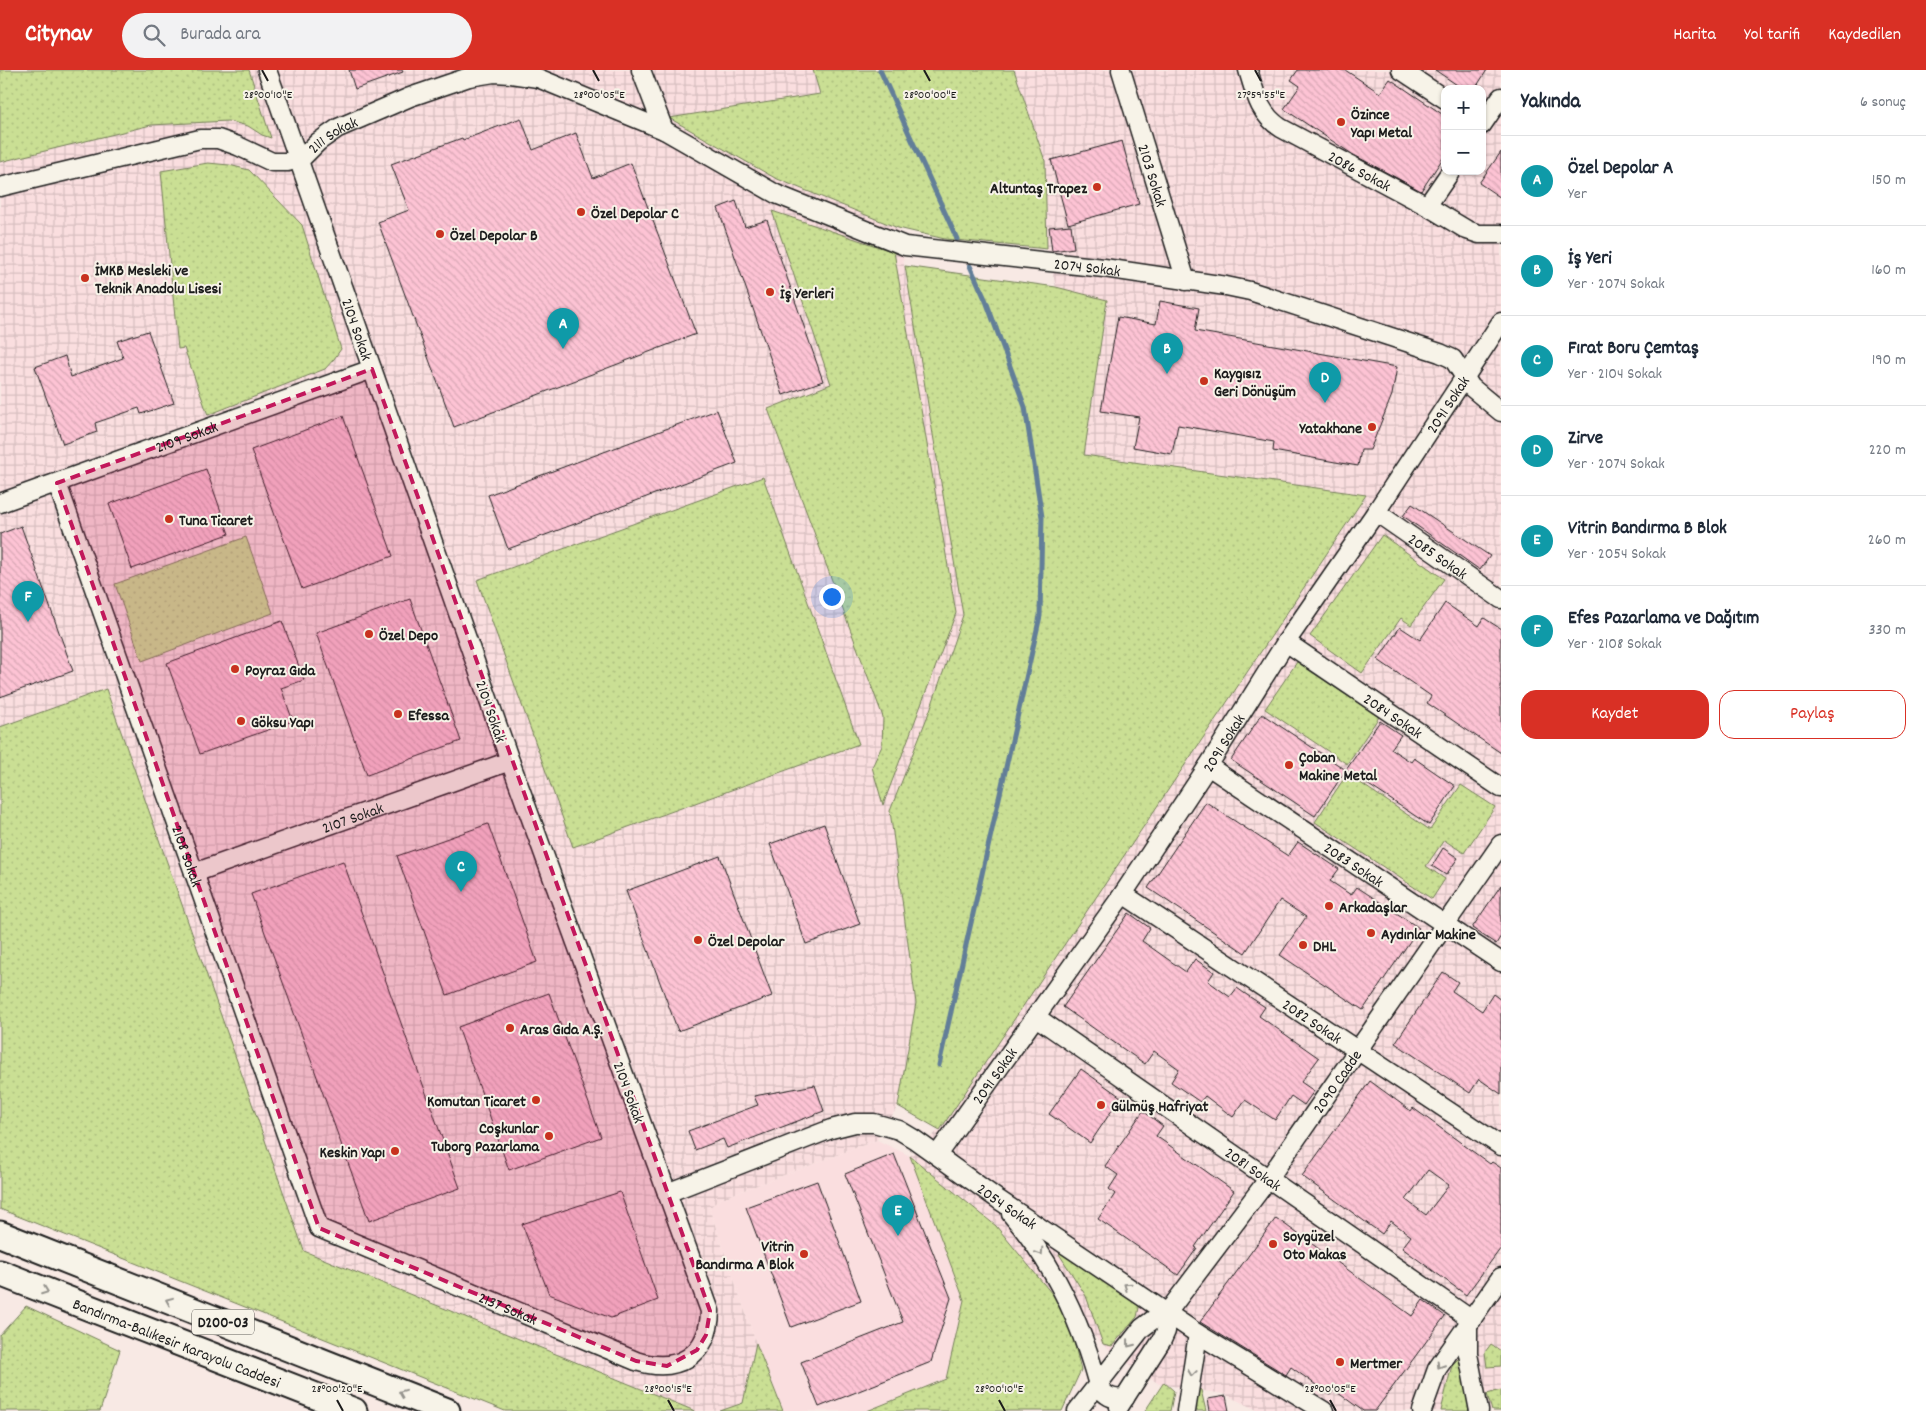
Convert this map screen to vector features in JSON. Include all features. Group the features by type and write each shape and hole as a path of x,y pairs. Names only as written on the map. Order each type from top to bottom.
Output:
{"highway":[{"name":"D200-03","path":"0,1234 447,1411"},
{"name":"Bandırma-Balıkesir Karayolu Caddesi","path":"0,1273 354,1411"}],"street":[{"name":"2104 Sokak","path":"267,70 510,761 710,1310 710,1323 706,1335 697,1350"},
{"path":"641,70 664,130"},
{"name":"2103 Sokak","path":"1121,70 1186,281"},
{"name":"2086 Sokak","path":"1248,70 1258,103 1274,124 1427,206 1466,230 1479,234 1501,234"},
{"path":"1401,70 1441,96"},
{"name":"2111 Sokak","path":"0,187 200,139 211,138 238,146 272,162 288,162 306,154 318,142 338,128 410,96 468,77 494,73 515,72 538,78 664,130"},
{"path":"1486,118 1501,97"},
{"name":"2074 Sokak","path":"664,130 776,194 905,246 1104,268 1226,286 1250,291 1440,352 1453,359 1464,378 1479,396 1501,412"},
{"path":"1427,206 1448,175"},
{"name":"2091 Sokak","path":"937,1156 1122,894 1208,766 1286,642 1376,512 1501,322"},
{"name":"2109 Sokak","path":"0,503 372,368"},
{"name":"2108 Sokak","path":"57,483 319,1228"},
{"name":"2085 Sokak","path":"1376,512 1501,599"},
{"name":"2084 Sokak","path":"1286,642 1501,788"},
{"name":"2107 Sokak","path":"194,873 510,761"},
{"name":"2083 Sokak","path":"1208,766 1501,962"},
{"name":"2090 Cadde","path":"1077,1411 1142,1328 1154,1318 1167,1313 1270,1178 1501,844"},
{"name":"2082 Sokak","path":"1122,894 1501,1146"},
{"name":"2081 Sokak","path":"1036,1017 1270,1178 1470,1322"},
{"name":"2054 Sokak","path":"667,1194 831,1129 854,1123 874,1123 899,1130 1198,1334 1324,1411"},
{"path":"999,1200 1037,1248 1064,1293 1080,1327 1098,1385 1109,1398 1117,1399 1120,1404"},
{"name":"2137 Sokak","path":"319,1228 651,1366 668,1366 683,1361 697,1350"},
{"path":"1422,1411 1437,1369 1501,1277"},
{"name":"2090 Cadde","path":"1120,1404 1162,1340 1166,1331 1167,1313"},
{"path":"1470,1322 1468,1354 1479,1411"},
{"path":"1186,1411 1198,1334"}],"highlighted area":[{"path":"372,369 710,1311 706,1335 697,1350 667,1366 636,1361 319,1228 57,483"}],"shaded area":[{"path":"0,70 813,70 820,94 670,119 775,178 898,228 963,615 930,710 890,811 916,1003 898,1106 877,1140 720,1199 709,1208 756,1343 743,1403 720,1411 695,1411 303,1251 106,690 0,727"},
{"path":"1014,70 1501,70 1501,1411 1259,1411 1224,1394 1159,1384 1109,1350 1057,1300 996,1226 910,1156 940,1129 1366,496 1084,455 1107,301 1056,287 1047,249 1045,161"},
{"path":"877,1140 910,1156 964,1300 946,1379 867,1411 783,1411 756,1343 709,1208 720,1199"}],"green space":[{"path":"0,70 249,70 271,138 262,135 248,126 228,121 151,125 0,162"},
{"path":"813,70 1014,70 1045,161 1047,249 945,239 898,228 775,178 669,118 820,94"},
{"path":"208,163 229,165 249,170 302,225 341,349 325,369 208,415 184,348 178,349 161,171"},
{"path":"772,211 894,252 956,613 883,805 872,767 882,746 883,717 768,409 831,384"},
{"path":"905,266 1056,287 1107,300 1084,455 1366,495 940,1130 898,1106 916,1003 890,811 930,710 963,615"},
{"path":"763,477 859,744 573,847 477,580"},
{"path":"1382,535 1444,579 1411,625 1401,618 1362,673 1310,636"},
{"path":"246,537 273,613 142,661 115,584"},
{"path":"1297,662 1379,717 1347,764 1265,709"},
{"path":"106,689 304,1251 695,1411 505,1411 0,1209 0,727"},
{"path":"1347,774 1430,830 1461,785 1495,807 1464,853 1444,840 1426,866 1445,879 1432,899 1315,822"},
{"path":"910,1156 996,1226 1057,1300 1070,1325 1081,1370 1062,1411 867,1411 946,1379 964,1300"},
{"path":"1065,1252 1140,1303 1137,1317 1112,1346 1103,1344 1086,1296 1059,1254"},
{"path":"26,1306 120,1350 100,1411 0,1411 0,1335"},
{"path":"756,1343 783,1411 720,1411 743,1403"},
{"path":"1491,1344 1501,1351 1501,1366 1487,1367 1485,1352"},
{"path":"1462,1355 1472,1411 1441,1411 1451,1369 1453,1364"},
{"path":"1164,1382 1174,1391 1170,1411 1145,1411"},
{"path":"1197,1388 1201,1390 1206,1411 1192,1411"},
{"path":"1501,1390 1501,1411 1492,1411 1487,1394"}],"building":[{"path":"349,70 402,70 403,72 355,89"},
{"path":"1298,70 1345,70 1380,93 1390,79 1441,113 1441,161 1421,191 1352,154 1284,109 1300,86 1291,80"},
{"path":"1435,70 1487,70 1478,85 1457,85"},
{"path":"521,118 533,150 576,133 593,178 631,163 696,334 454,427 378,222 409,210 391,164"},
{"name":"Altuntaş Trapez","path":"1122,141 1139,204 1068,224 1051,160"},
{"path":"1501,152 1501,198 1479,183"},
{"name":"İş Yerleri","path":"736,201 745,227 767,220 823,381 783,395 718,208"},
{"path":"1071,225 1074,248 1052,251 1049,227"},
{"path":"1160,301 1199,308 1195,331 1397,367 1392,395 1370,450 1361,450 1358,466 1273,451 1274,442 1178,425 1172,454 1133,447 1139,417 1101,411 1118,317 1156,324"},
{"name":"İMKB Mesleki ve Teknik Anadolu Lisesi","path":"148,331 174,403 141,414 139,408 95,423 97,432 63,444 35,367 65,356 71,377 123,358 117,341"},
{"path":"717,410 737,463 508,549 488,495"},
{"path":"343,416 393,556 302,589 251,450"},
{"name":"Tuna Ticaret","path":"206,469 229,534 132,569 109,504"},
{"path":"1412,504 1490,556 1480,570 1403,516"},
{"path":"21,526 73,671 0,697 0,534"},
{"name":"Efessa","path":"410,599 461,741 367,775 316,633"},
{"path":"1445,603 1479,626 1484,618 1501,629 1501,753 1427,703 1431,696 1378,660 1400,627 1420,640"},
{"name":"Poyraz Gıda","path":"282,621 304,680 281,688 293,721 200,754 167,663"},
{"name":"Çoban Makine Metal","path":"1262,714 1346,770 1315,816 1231,760"},
{"path":"1380,721 1401,735 1391,749 1411,762 1414,758 1455,786 1429,825 1346,770"},
{"path":"1206,802 1288,856 1298,842 1339,869 1330,881 1351,895 1357,887 1419,928 1363,1010 1280,955 1306,917 1280,900 1245,953 1148,888"},
{"path":"488,824 537,962 447,995 397,856"},
{"name":"Özel Depolar","path":"824,824 860,924 806,944 770,844"},
{"path":"1443,848 1458,858 1446,875 1432,866"},
{"name":"Özel Depolar","path":"720,856 772,996 678,1031 626,891"},
{"path":"343,861 460,1188 369,1221 251,894"},
{"path":"1501,885 1501,936 1496,944 1472,928"},
{"path":"1129,913 1150,928 1142,941 1186,972 1195,959 1214,972 1208,981 1230,997 1237,988 1265,1007 1259,1016 1319,1058 1301,1082 1314,1091 1304,1105 1291,1096 1275,1120 1245,1100 1233,1117 1205,1096 1200,1102 1171,1082 1179,1069 1154,1051 1145,1064 1063,1007"},
{"path":"1443,972 1458,982 1452,991 1482,1011 1493,994 1501,1000 1501,1094 1479,1079 1470,1093 1395,1043"},
{"path":"549,993 601,1137 509,1170 458,1027"},
{"path":"1081,1069 1121,1097 1090,1143 1049,1114"},
{"path":"1370,1081 1411,1111 1413,1108 1490,1164 1492,1162 1501,1168 1501,1248 1466,1295 1402,1248 1411,1236 1391,1221 1382,1234 1302,1176","holes":["1428,1170 1449,1185 1426,1215 1406,1200"]},
{"path":"815,1085 824,1111 727,1148 723,1139 695,1150 688,1131 758,1105 754,1096"},
{"path":"1143,1111 1163,1126 1156,1136 1234,1191 1178,1275 1098,1219 1115,1194 1109,1189 1118,1175 1105,1166"},
{"path":"894,1154 951,1298 931,1362 819,1407 801,1362 903,1322 845,1174"},
{"name":"Vitrin Bandırma A Blok","path":"817,1181 861,1301 791,1327 746,1207"},
{"path":"620,1192 658,1300 611,1318 549,1294 522,1224"},
{"path":"1276,1218 1412,1316 1423,1300 1445,1316 1375,1411 1363,1411 1334,1390 1330,1395 1291,1367 1286,1375 1200,1322"},
{"path":"1226,1396 1229,1411 1210,1411 1208,1399"}],"waterway":[{"path":"880,70 957,239"},
{"path":"939,1065 1040,616 1042,517 1025,407 986,301 970,266"}],"place":[{"name":"Özince Yapı Metal","path":"1341,122"},
{"name":"Altuntaş Trapez","path":"1097,187"},
{"name":"Özel Depolar C","path":"581,212"},
{"name":"Özel Depolar B","path":"440,234"},
{"name":"İMKB Mesleki ve Teknik Anadolu Lisesi","path":"85,278"},
{"name":"İş Yerleri","path":"770,292"},
{"name":"Özel Depolar A","path":"563,349"},
{"name":"İş Yeri","path":"1167,374"},
{"name":"Kaygısız Geri Dönüşüm","path":"1204,381"},
{"name":"Zirve","path":"1325,403"},
{"name":"Yatakhane","path":"1372,427"},
{"name":"Tuna Ticaret","path":"169,519"},
{"name":"Efes Pazarlama ve Dağıtım","path":"28,622"},
{"name":"Özel Depo","path":"369,634"},
{"name":"Poyraz Gıda","path":"235,669"},
{"name":"Efessa","path":"398,714"},
{"name":"Göksu Yapı","path":"241,721"},
{"name":"Çoban Makine Metal","path":"1289,765"},
{"name":"Fırat Boru Çemtaş","path":"461,892"},
{"name":"Arkadaşlar","path":"1329,906"},
{"name":"Aydınlar Makine","path":"1371,933"},
{"name":"Özel Depolar","path":"698,940"},
{"name":"DHL","path":"1303,945"},
{"name":"Aras Gıda A.Ş.","path":"510,1028"},
{"name":"Komutan Ticaret","path":"536,1100"},
{"name":"Gülmüş Hafriyat","path":"1101,1105"},
{"name":"Coşkunlar Tuborg Pazarlama","path":"549,1136"},
{"name":"Keskin Yapı","path":"395,1151"},
{"name":"Vitrin Bandırma B Blok","path":"898,1236"},
{"name":"Soygüzel Oto Makas","path":"1273,1244"},
{"name":"Vitrin Bandırma A Blok","path":"804,1254"},
{"name":"Mertmer","path":"1340,1362"}]}
